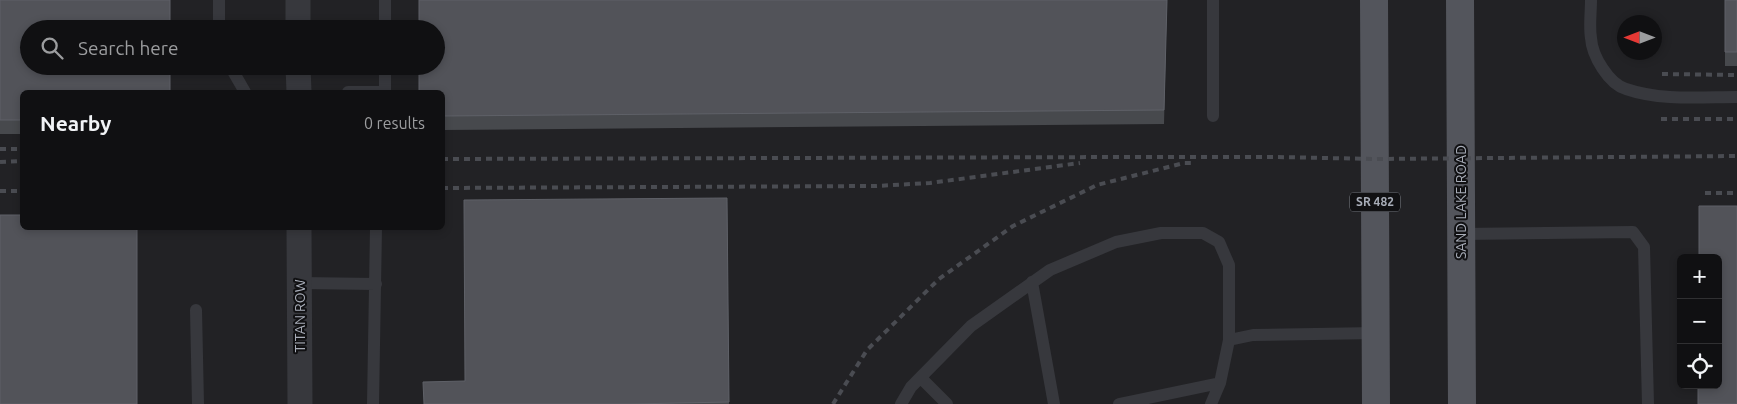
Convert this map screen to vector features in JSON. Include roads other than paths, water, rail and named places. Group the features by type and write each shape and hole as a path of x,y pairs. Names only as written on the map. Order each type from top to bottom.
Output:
{"main road":[{"name":"SR 482","path":"1374,0 1376,404"},
{"name":"SAND LAKE ROAD","path":"1459,2 1462,404"}],"street":[{"path":"298,0 298,20"},
{"path":"298,75 299,90"},
{"name":"TITAN ROW","path":"299,230 300,404"}],"lane":[{"path":"218,20 219,0"},
{"path":"385,0 385,20"},
{"path":"1212,116 1213,0"},
{"path":"1591,0 1590,39 1595,57 1605,73 1625,89 1658,96 1737,97"},
{"path":"235,75 244,90"},
{"path":"385,75 385,90"},
{"path":"373,404 376,230"},
{"path":"1461,234 1633,232 1644,247 1648,404"},
{"path":"901,404 911,388 971,326 1050,270 1116,242 1161,233 1203,233 1219,242 1229,265 1229,340 1220,384 1211,404"},
{"path":"1032,282 1054,404"},
{"path":"300,283 376,284"},
{"path":"196,310 198,404"},
{"path":"1229,340 1253,335 1376,333"},
{"path":"920,378 947,404"},
{"path":"1118,404 1220,384"}],"railway":[{"path":"1662,74 1737,75"},
{"path":"1661,119 1737,119"},
{"path":"0,149 20,149"},
{"path":"445,159 1277,157 1375,159 1737,156"},
{"path":"0,162 20,161"},
{"path":"445,188 876,186 930,183 1080,163"},
{"path":"833,404 867,350 939,279 1013,226 1097,185 1184,163 1192,163"},
{"path":"0,191 20,191"},
{"path":"1705,193 1737,193"}]}
